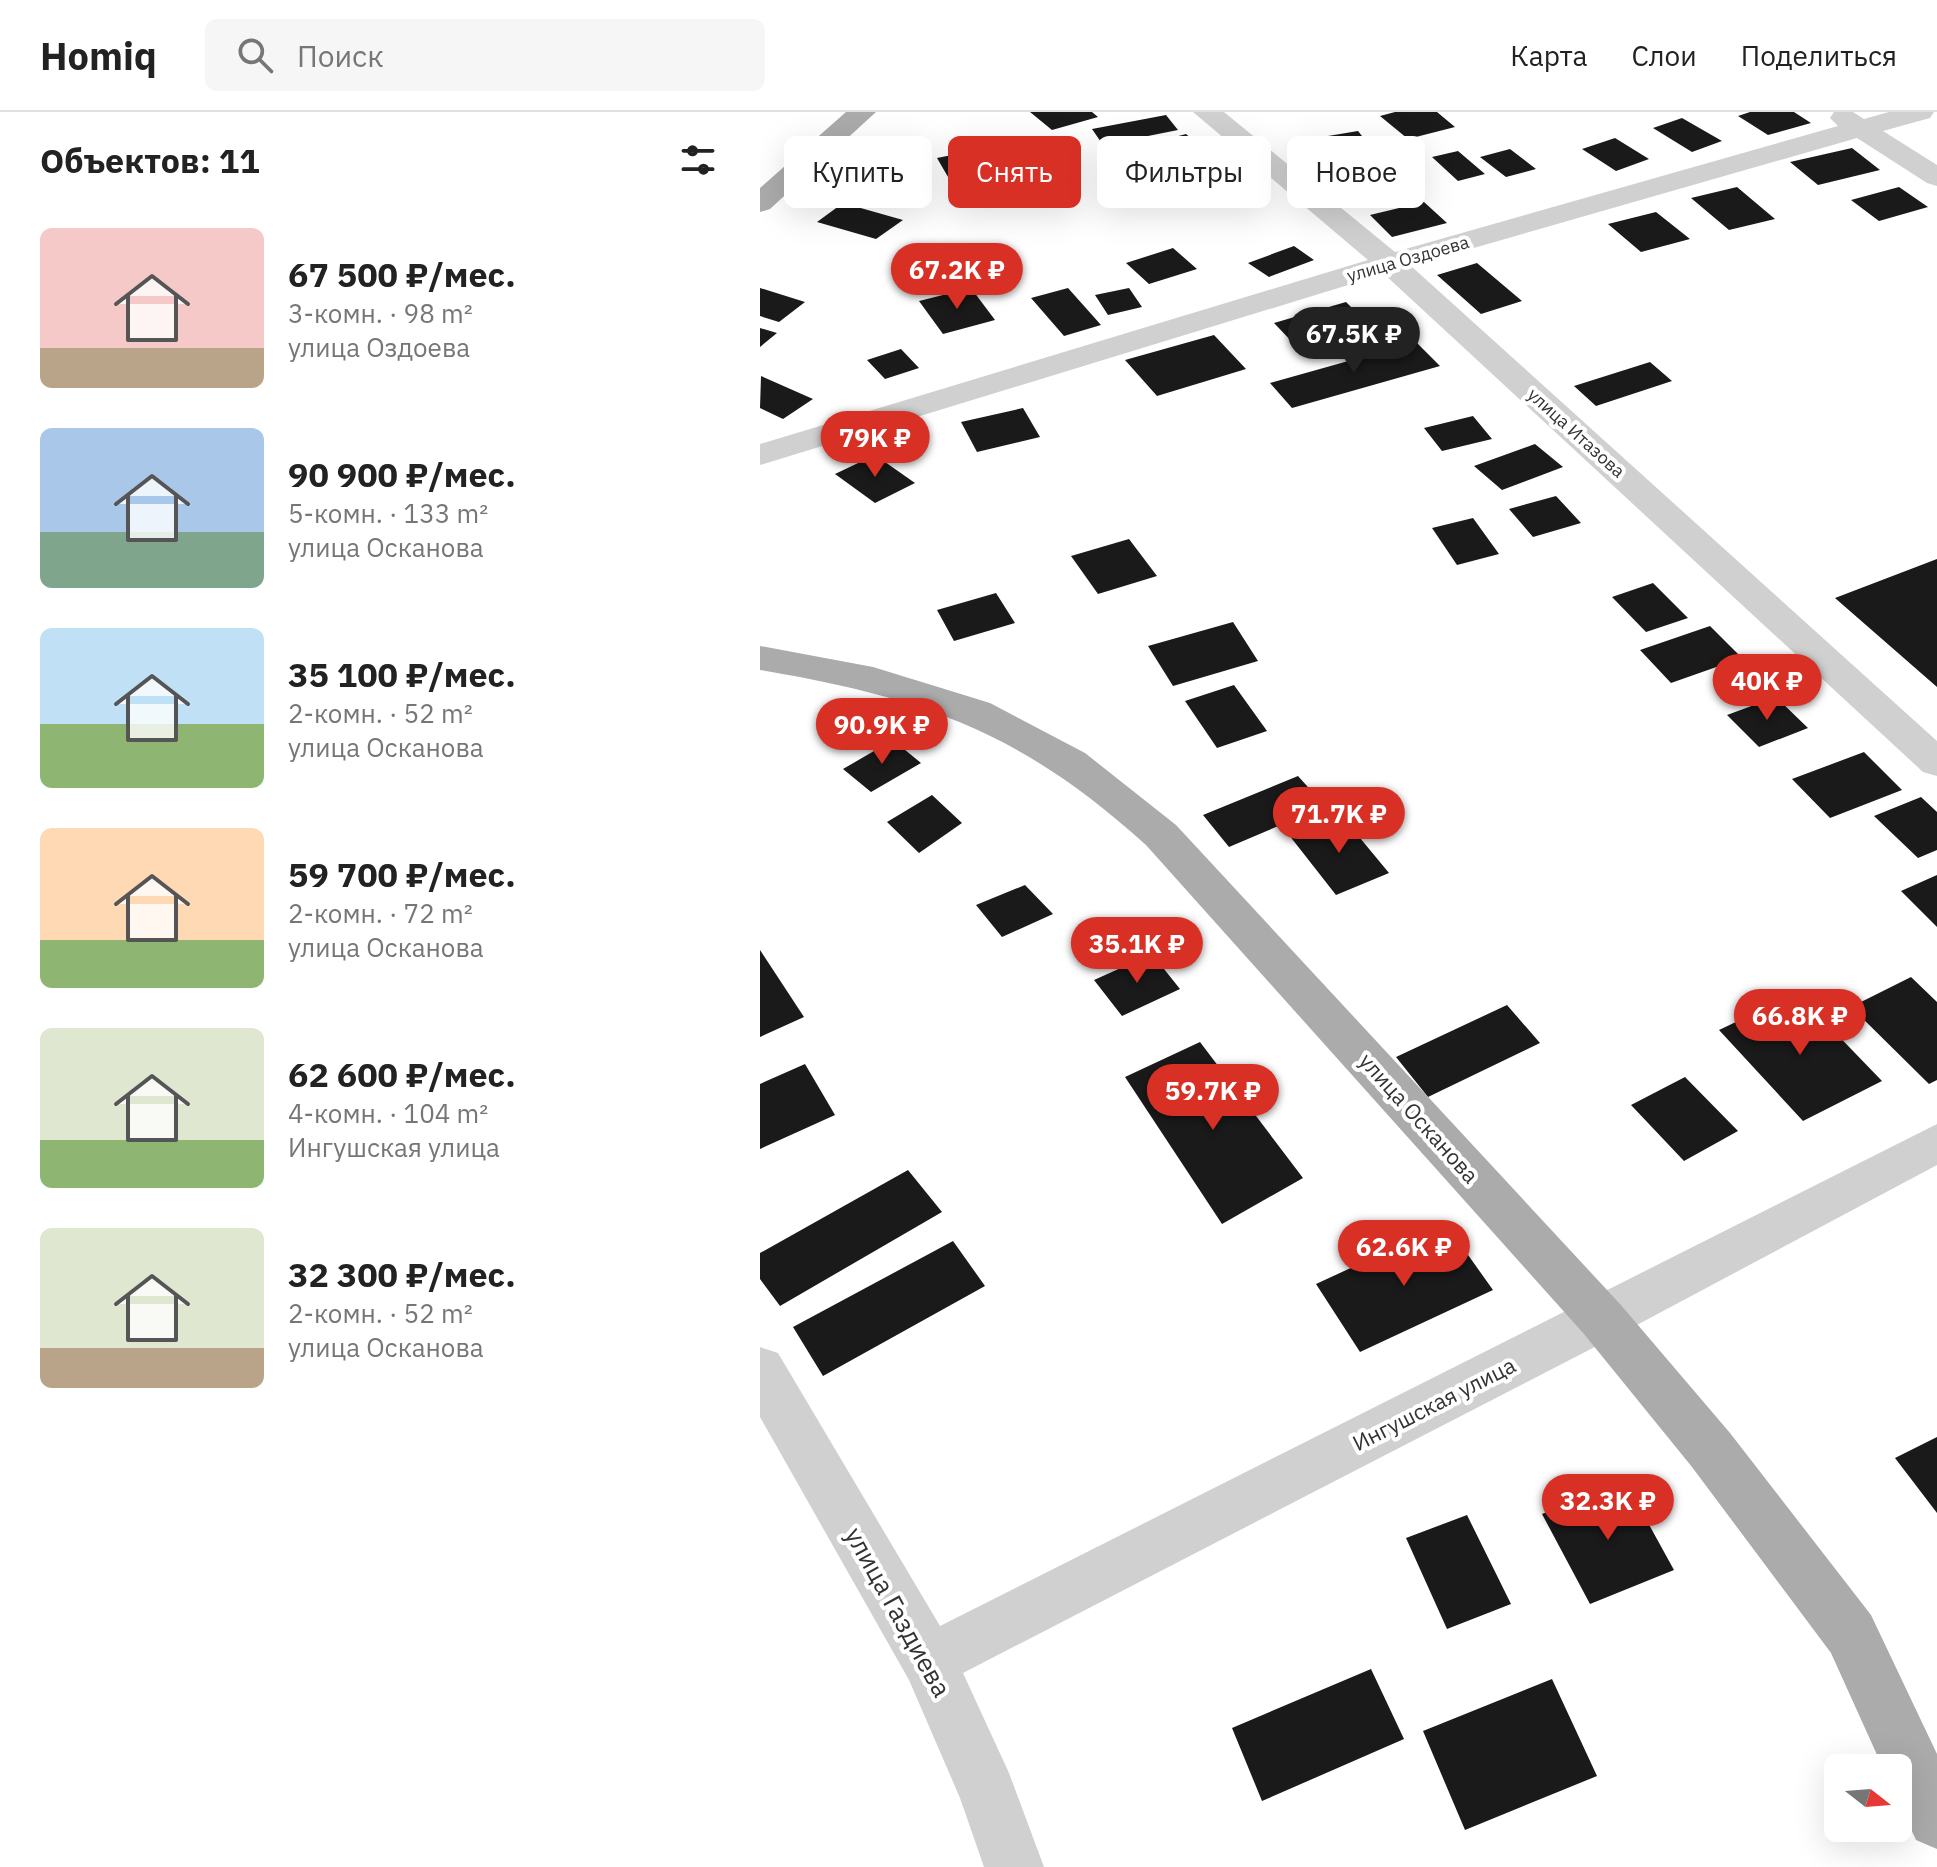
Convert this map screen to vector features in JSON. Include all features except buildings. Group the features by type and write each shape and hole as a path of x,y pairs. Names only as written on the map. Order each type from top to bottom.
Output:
{"main road":[{"path":"760,203 862,112"},
{"name":"улица Осканова","path":"760,658 875,678 943,697 1041,744 1118,793 1161,835 1602,1319 1711,1450 1851,1634 1937,1819"}],"street":[{"name":"улица Итазова","path":"1207,112 1391,264 1937,763"},
{"name":"улица Оздоева","path":"760,455 941,397 1391,264 1848,120 1920,112"},
{"path":"1848,120 1937,177"},
{"name":"Ингушская улица","path":"929,1661 1602,1319 1937,1143"},
{"name":"улица Газдиева","path":"760,1369 929,1661 988,1794 1014,1867"}]}
